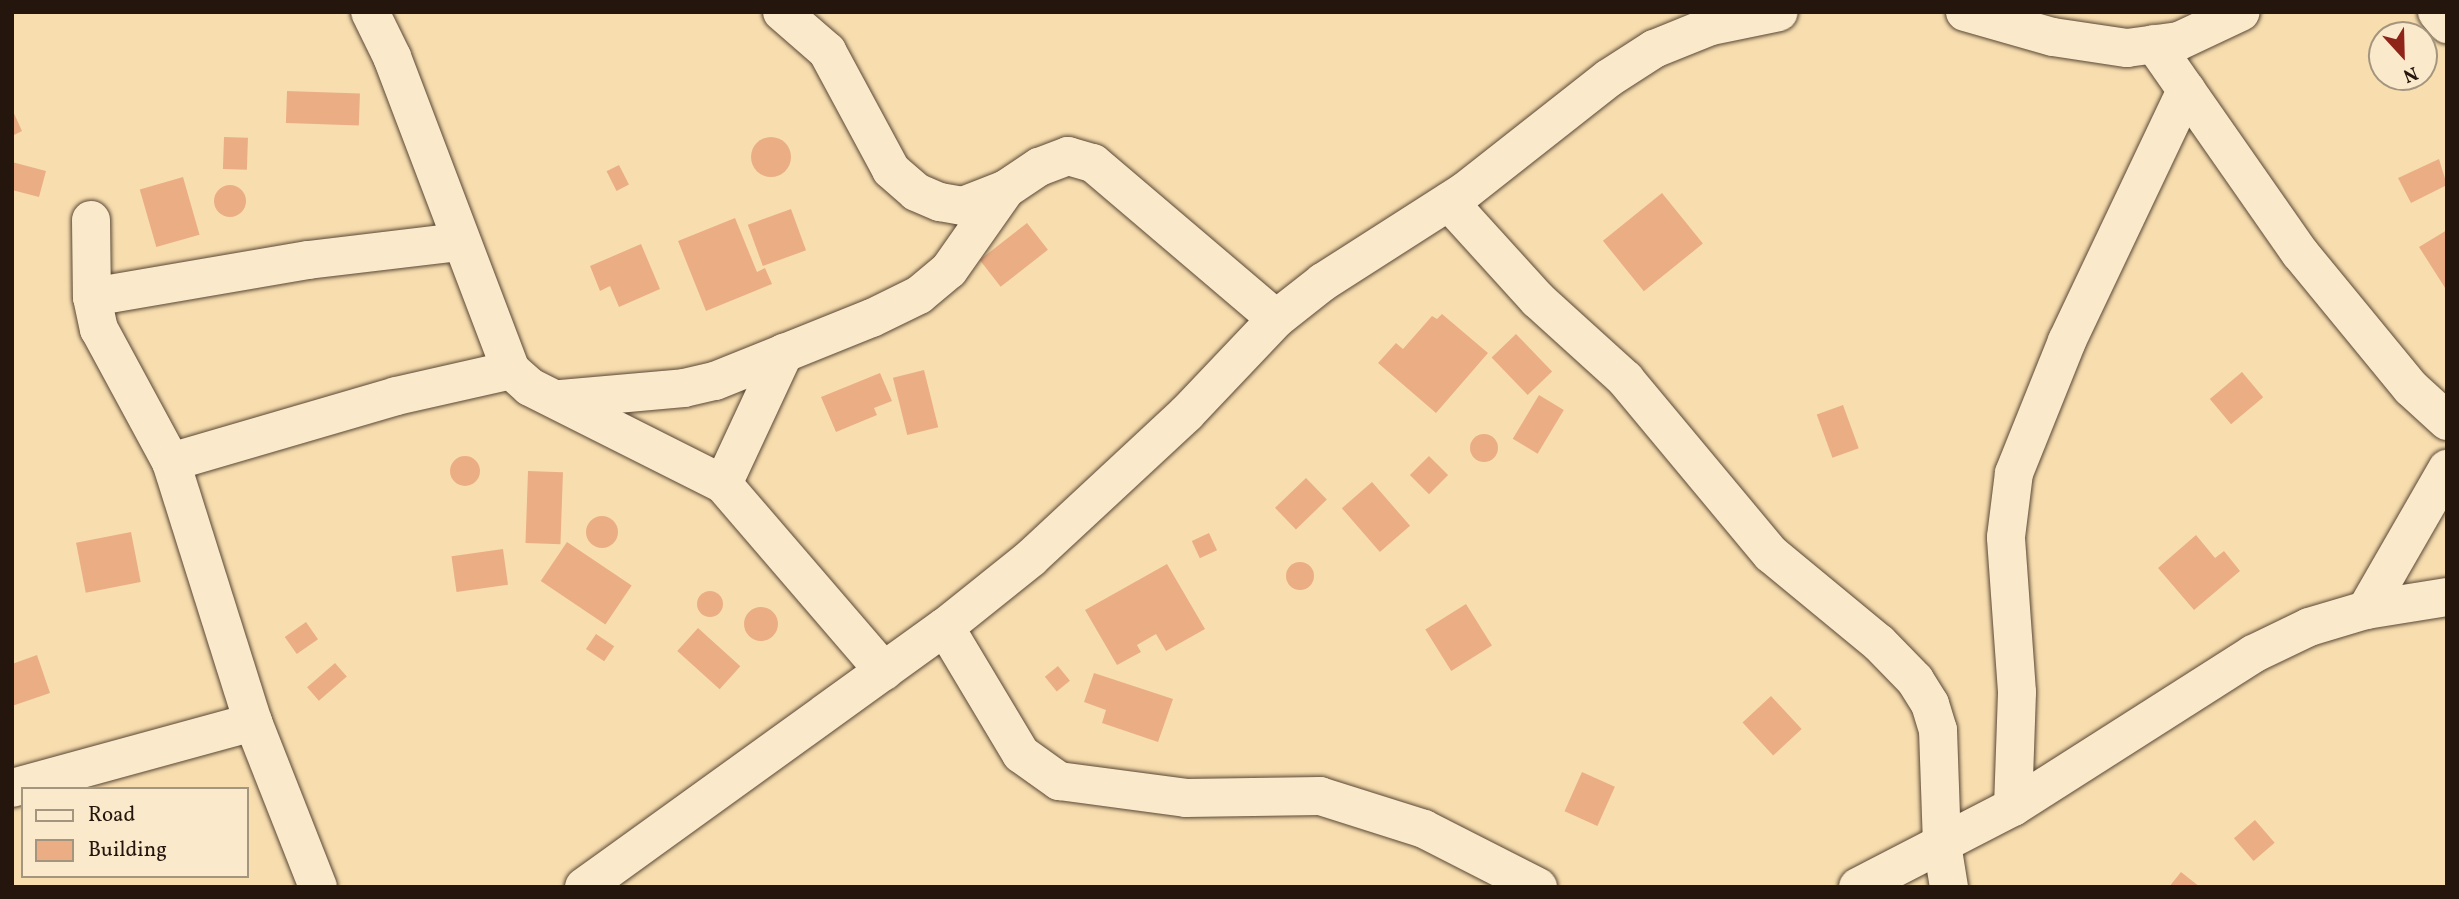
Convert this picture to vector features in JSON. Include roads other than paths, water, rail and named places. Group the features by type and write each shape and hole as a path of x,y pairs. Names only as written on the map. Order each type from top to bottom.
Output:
{"street":[{"path":"370,12 392,57 460,242 511,370 530,387 561,399 723,484 884,671"},
{"path":"782,12 827,51 891,170 916,192 940,202 963,206 1006,189 1039,167 1068,156 1093,163 1276,318"},
{"path":"584,887 884,671 1031,558 1186,414 1276,318 1323,282 1450,202 1609,78 1654,49 1711,26 1779,12"},
{"path":"1965,12 2093,43 2127,48 2179,41 2241,12"},
{"path":"2063,12 2093,43"},
{"path":"2437,12 2447,24"},
{"path":"2154,44 2355,323 2411,388 2447,421"},
{"path":"2013,807 2017,692 2006,537 2014,473 2067,341 2186,90"},
{"path":"561,399 684,388 784,353 919,295 948,270 1006,189"},
{"path":"1450,202 1538,300 1625,379 1771,554 1879,643 1915,680 1930,704 1938,730 1942,844 1949,887"},
{"path":"91,220 92,297 99,329 171,462 253,723 318,887"},
{"path":"92,297 308,260 460,242"},
{"path":"723,484 784,353"},
{"path":"171,462 383,400 511,370"},
{"path":"2366,610 2447,469"},
{"path":"1858,887 2013,807 2253,654 2308,627 2366,610 2447,597"},
{"path":"945,626 1021,754 1059,781 1186,798 1320,796 1424,829 1538,887"},
{"path":"12,788 253,723"}]}
